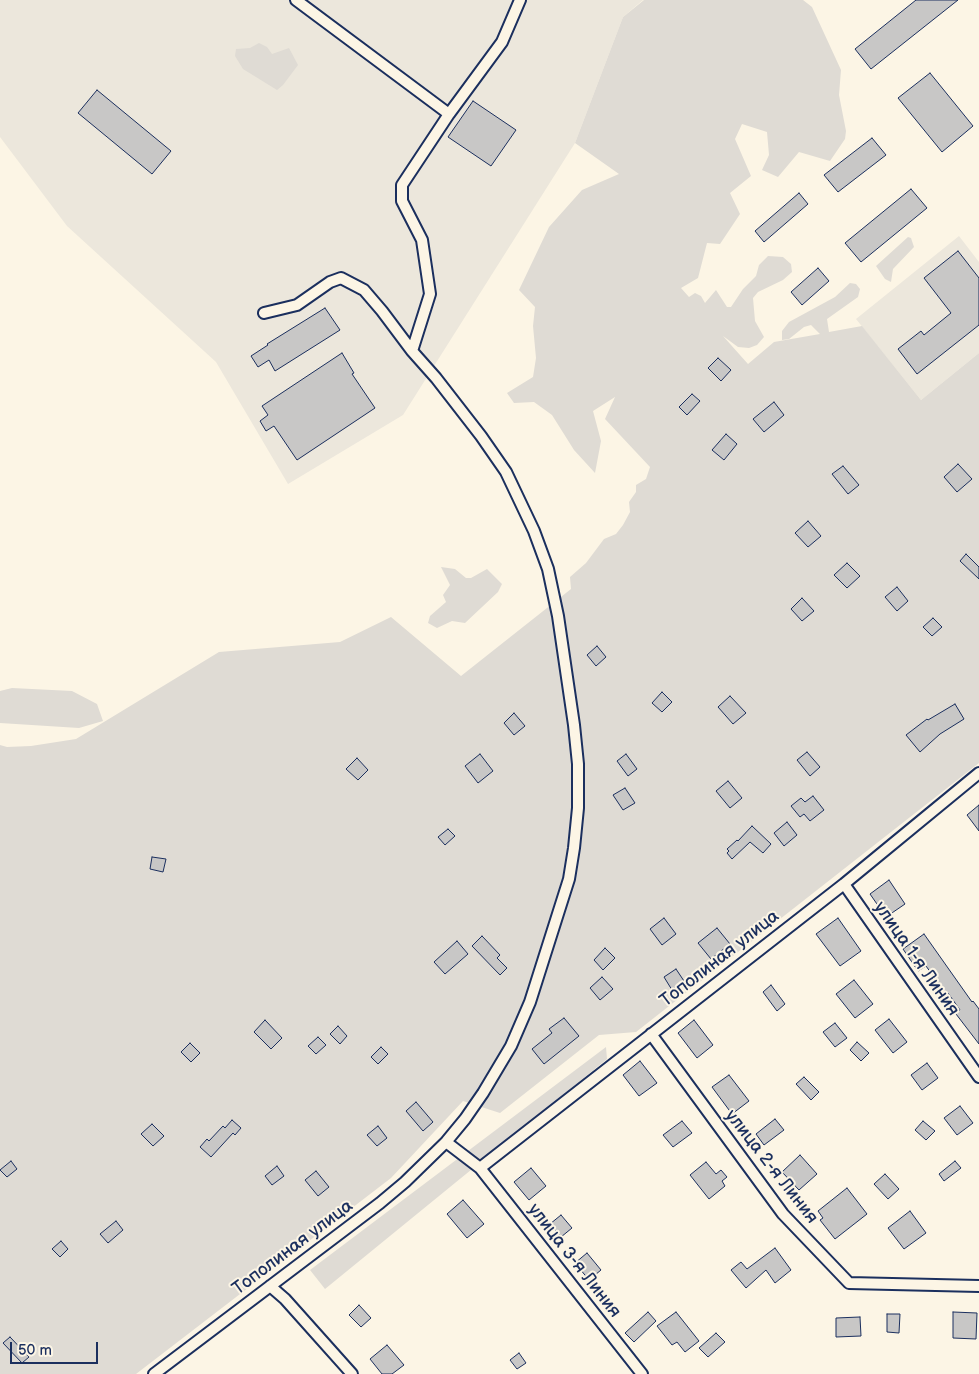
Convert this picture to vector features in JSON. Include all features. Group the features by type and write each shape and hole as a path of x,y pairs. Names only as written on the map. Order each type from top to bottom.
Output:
{"street":[{"path":"296,0 449,114"},
{"path":"412,351 430,294 422,240 402,201 402,185 449,114 502,42 520,0"},
{"name":"Тополиная улица","path":"154,1374 380,1203 405,1182 446,1142 483,1093 511,1046 530,1002 569,879 574,848 578,808 578,764 558,616 548,570 534,531 506,472 436,378 364,290 341,278 330,282 297,306 264,312"},
{"name":"Тополиная улица","path":"480,1168 844,884 979,773"},
{"name":"улица 1-я Линия","path":"844,884 979,1077"},
{"name":"улица 2-я Линия","path":"651,1034 783,1214 848,1284 979,1286"},
{"name":"улица 3-я Линия","path":"446,1142 480,1168 642,1374"},
{"path":"270,1286 285,1299 352,1374"}],"shaded area":[{"path":"0,0 643,0 623,17 575,143 403,415 288,484 216,362 67,226 0,137"},
{"path":"644,0 803,0 812,7 841,70 839,95 846,131 845,139 830,161 799,152 778,177 762,170 769,155 767,132 742,124 735,139 751,176 730,193 740,214 720,244 707,243 698,278 681,288 689,297 695,293 701,296 705,303 716,290 727,307 731,307 743,289 756,276 759,265 768,256 783,257 791,264 792,272 783,280 758,292 753,298 755,321 764,337 757,345 749,348 738,347 723,336 748,364 774,342 820,334 811,325 804,327 789,339 782,340 782,331 789,322 835,297 850,283 856,284 860,289 858,297 827,319 829,332 862,326 921,400 979,353 979,763 636,1032 599,1035 500,1113 463,1101 391,1178 136,1374 0,1374 0,745 7,747 31,746 76,739 219,652 340,642 391,617 461,676 571,589 570,577 586,563 604,539 616,534 623,525 630,512 629,502 636,492 636,485 646,479 650,467 605,419 615,397 593,411 601,441 595,473 574,450 552,415 534,402 514,403 507,393 533,377 536,358 533,326 535,307 519,290 549,227 582,190 619,174 575,143 623,17"},
{"path":"259,43 267,47 272,54 289,48 298,65 277,90 243,69 235,56 236,49 250,48"},
{"path":"959,236 979,262 979,353 921,400 856,319"},
{"path":"908,237 911,238 914,247 893,269 891,282 885,279 876,266"},
{"path":"441,567 455,569 466,578 471,578 487,569 502,584 498,592 465,623 452,621 437,628 428,623 430,616 446,602 443,595 450,585"},
{"path":"12,688 72,691 97,704 103,721 79,728 0,723 0,691"},
{"path":"606,1047 607,1059 325,1289 310,1270"}],"building":[{"path":"916,0 958,0 871,69 855,49"},
{"path":"930,73 973,126 942,152 898,98"},
{"path":"97,90 171,151 152,174 78,113"},
{"path":"473,101 516,130 491,166 448,137"},
{"path":"872,138 886,155 838,192 824,175"},
{"path":"911,189 927,208 861,262 845,243"},
{"path":"799,193 808,204 764,242 755,231"},
{"path":"958,251 979,278 979,325 917,374 898,349 921,331 924,335 951,313 924,278"},
{"path":"818,268 829,281 802,305 791,292"},
{"path":"325,308 340,330 275,371 269,360 258,367 251,356"},
{"path":"342,353 354,373 352,374 375,408 297,460 274,426 266,431 260,421 268,415 262,406"},
{"path":"718,358 731,370 721,381 708,368"},
{"path":"692,394 700,401 687,415 679,407"},
{"path":"774,402 784,415 764,432 753,419"},
{"path":"726,434 737,444 724,460 712,450"},
{"path":"958,464 972,479 957,492 944,477"},
{"path":"843,466 859,485 848,494 832,474"},
{"path":"808,521 821,536 808,547 795,533"},
{"path":"966,554 979,567 979,579 960,561"},
{"path":"847,563 860,576 847,588 834,575"},
{"path":"897,587 908,601 897,611 885,597"},
{"path":"802,598 814,611 802,621 791,609"},
{"path":"933,618 942,627 932,636 923,627"},
{"path":"597,646 606,657 596,666 587,655"},
{"path":"662,692 672,702 662,712 652,703"},
{"path":"730,696 746,713 733,724 718,707"},
{"path":"955,704 964,719 940,734 920,752 906,735 927,719"},
{"path":"514,713 525,726 514,735 504,723"},
{"path":"807,752 820,767 810,776 797,760"},
{"path":"480,754 493,771 478,783 465,766"},
{"path":"626,754 637,769 628,776 617,761"},
{"path":"357,758 368,770 358,780 346,769"},
{"path":"728,781 742,798 730,808 716,791"},
{"path":"625,788 635,803 623,810 613,795"},
{"path":"813,796 824,810 810,821 804,814 800,817 791,806 801,798 805,802"},
{"path":"979,805 979,831 967,815"},
{"path":"787,822 797,835 784,846 774,833"},
{"path":"752,826 771,844 763,853 750,842 732,859 727,853 729,851 727,849 738,841"},
{"path":"448,829 455,836 445,845 438,837"},
{"path":"152,857 166,859 163,872 150,869"},
{"path":"889,880 905,904 886,917 870,894"},
{"path":"664,918 676,934 662,945 650,929"},
{"path":"838,918 861,951 840,966 816,934"},
{"path":"717,928 730,944 711,959 698,943"},
{"path":"924,934 972,1002 979,1009 979,1044 956,1014 960,1010 948,993 944,996 939,989 941,987 926,966 918,971 903,949"},
{"path":"482,936 500,955 497,958 507,968 500,975 472,946"},
{"path":"457,941 468,954 445,974 434,962"},
{"path":"605,948 615,958 603,970 594,960"},
{"path":"676,969 684,981 672,990 664,977"},
{"path":"602,977 613,989 600,1000 590,988"},
{"path":"854,980 873,1004 855,1018 836,994"},
{"path":"771,985 785,1004 777,1011 763,992"},
{"path":"564,1018 579,1036 544,1064 532,1049 552,1033 549,1029"},
{"path":"889,1019 907,1042 893,1053 875,1030"},
{"path":"265,1020 282,1038 271,1049 254,1032"},
{"path":"694,1020 713,1045 697,1058 678,1033"},
{"path":"835,1023 847,1038 835,1047 823,1032"},
{"path":"338,1026 347,1036 340,1044 330,1034"},
{"path":"318,1037 326,1045 316,1054 308,1046"},
{"path":"857,1042 869,1053 861,1061 850,1050"},
{"path":"190,1043 200,1053 191,1062 181,1052"},
{"path":"381,1047 388,1054 378,1064 371,1057"},
{"path":"640,1061 657,1083 639,1096 623,1075"},
{"path":"927,1063 938,1078 922,1090 911,1075"},
{"path":"729,1075 749,1101 732,1114 712,1087"},
{"path":"804,1077 819,1092 811,1100 796,1084"},
{"path":"416,1102 433,1122 423,1131 406,1111"},
{"path":"960,1106 973,1123 957,1135 944,1118"},
{"path":"775,1119 784,1130 764,1145 756,1134"},
{"path":"232,1120 241,1128 235,1135 233,1133 211,1157 200,1147 207,1139 209,1141 223,1126 225,1128"},
{"path":"682,1121 692,1133 673,1147 663,1135"},
{"path":"923,1121 935,1131 926,1140 915,1130"},
{"path":"152,1124 164,1136 153,1146 141,1134"},
{"path":"378,1126 387,1138 377,1146 367,1135"},
{"path":"800,1155 817,1174 799,1190 782,1172"},
{"path":"11,1161 17,1169 7,1177 0,1170"},
{"path":"955,1161 961,1168 944,1181 939,1174"},
{"path":"706,1162 716,1174 721,1170 727,1177 722,1181 725,1186 709,1199 690,1175"},
{"path":"277,1166 284,1176 272,1185 265,1176"},
{"path":"531,1168 546,1186 529,1200 514,1182"},
{"path":"316,1171 329,1187 318,1196 305,1180"},
{"path":"885,1174 899,1189 888,1199 874,1184"},
{"path":"847,1188 867,1214 835,1239 820,1220 823,1218 818,1211"},
{"path":"463,1200 484,1224 467,1238 447,1214"},
{"path":"910,1211 926,1233 904,1249 888,1228"},
{"path":"561,1215 572,1228 561,1237 550,1224"},
{"path":"116,1221 123,1230 108,1243 100,1234"},
{"path":"61,1241 68,1249 60,1257 52,1249"},
{"path":"775,1248 791,1270 775,1283 766,1270 746,1288 731,1270 741,1262 747,1269"},
{"path":"587,1253 601,1270 589,1280 575,1263"},
{"path":"359,1305 371,1318 361,1327 349,1315"},
{"path":"648,1312 656,1321 634,1342 625,1333"},
{"path":"676,1312 699,1341 685,1352 677,1342 672,1345 657,1326"},
{"path":"953,1312 977,1313 976,1339 953,1338"},
{"path":"887,1314 900,1314 899,1333 887,1332"},
{"path":"860,1317 861,1336 836,1337 836,1318"},
{"path":"716,1333 725,1342 708,1357 699,1348"},
{"path":"10,1337 29,1357 22,1363 3,1343"},
{"path":"387,1345 404,1365 392,1374 382,1374 370,1359"},
{"path":"519,1353 526,1363 517,1369 510,1360"}]}
